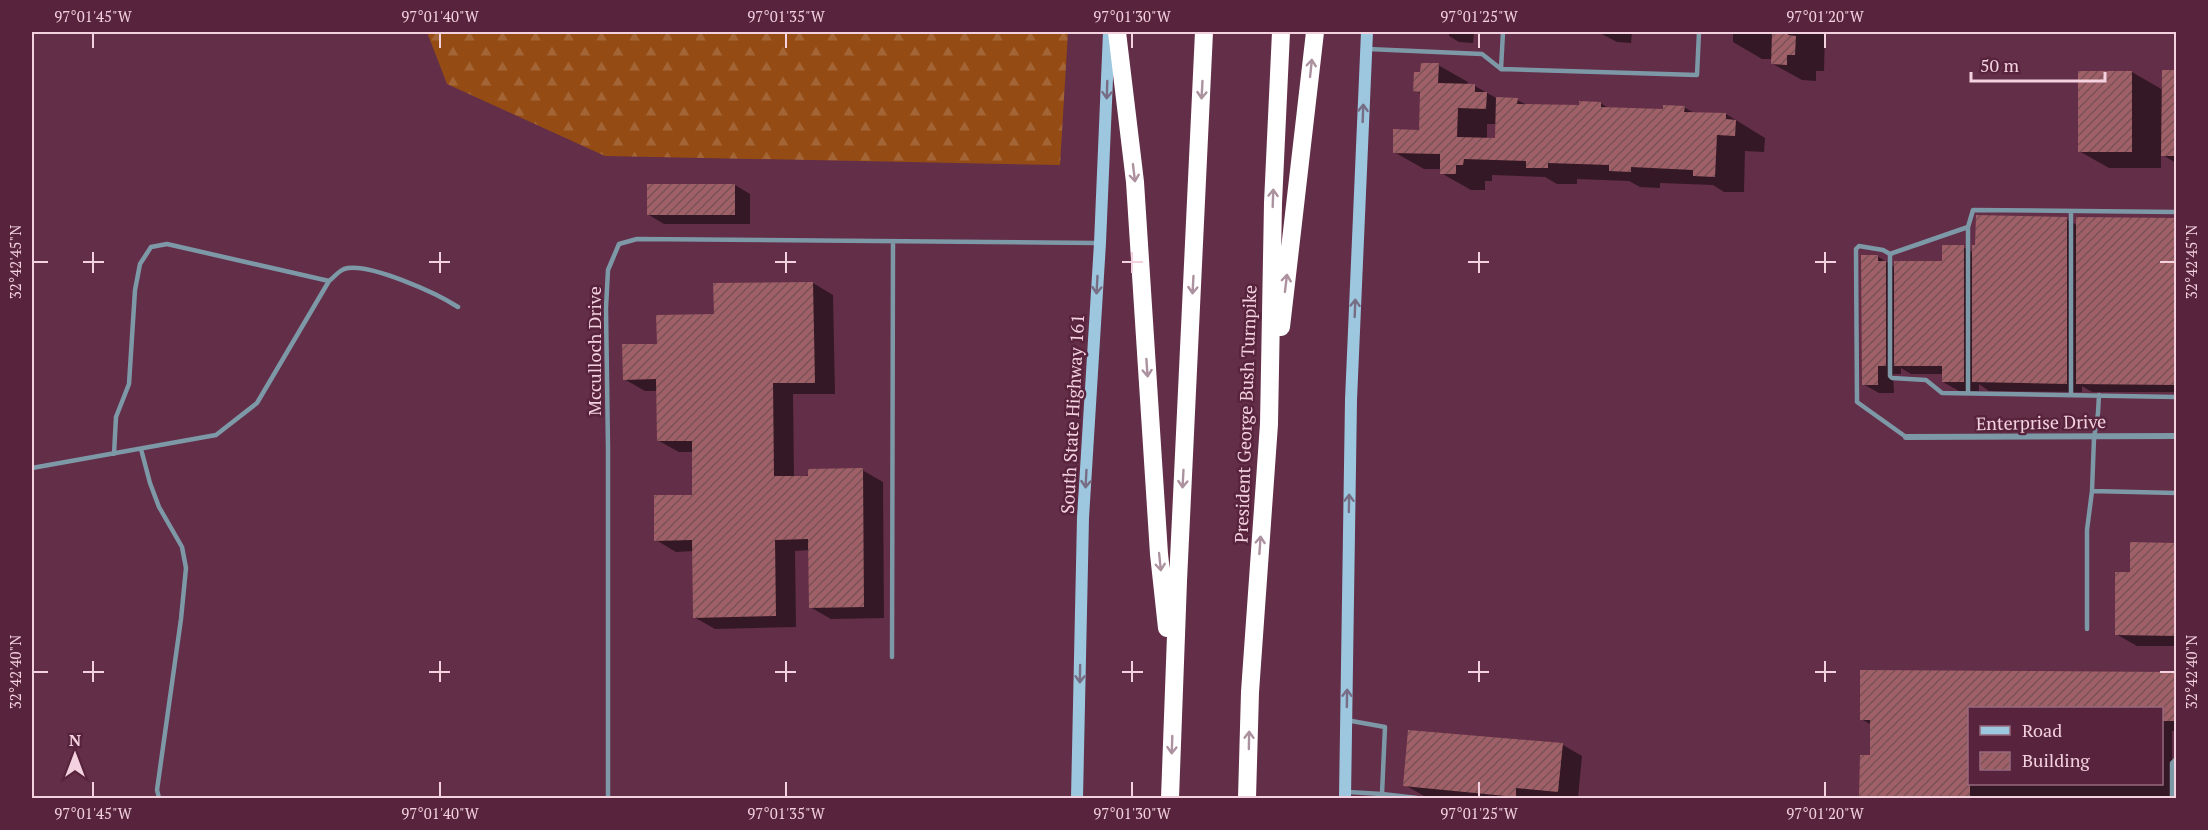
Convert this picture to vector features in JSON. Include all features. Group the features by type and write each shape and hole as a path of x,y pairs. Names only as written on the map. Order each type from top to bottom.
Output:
{"highway":[{"path":"1118,32 1135,182 1159,554 1174,692"},
{"path":"1170,798 1204,32"},
{"name":"President George Bush Turnpike","path":"1247,798 1250,692 1269,424 1273,203 1281,32"},
{"path":"1269,424 1314,32"}],"main road":[{"name":"South State Highway 161","path":"1077,798 1083,518 1100,243 1109,32"},
{"path":"1345,795 1351,400 1367,32"}],"street":[{"name":"Enterprise Drive","path":"1906,437 2176,436"}],"lane":[{"path":"1501,69 1503,32"},
{"path":"1366,49 1482,54 1501,69 1697,75 1699,32"},
{"path":"1968,393 1968,227 1973,210 2176,212"},
{"path":"2071,211 2071,395"},
{"path":"1906,437 1857,402 1856,249 1864,246 1890,254 1968,227"},
{"name":"Mcculloch Drive","path":"608,798 606,308 608,270 619,244 637,239 1100,243"},
{"path":"892,657 893,242"},
{"path":"114,454 116,417 129,384 135,290 140,264 151,247 167,244 329,281"},
{"path":"1890,254 1890,376 1892,378 1926,380 1942,393 2176,397"},
{"path":"32,468 216,435 257,403 329,281 344,269 366,268 437,294 458,307"},
{"path":"2087,629 2087,530 2092,491 2098,395"},
{"path":"141,449 159,507 182,547 186,568 157,790 159,798"},
{"path":"2092,491 2176,493"},
{"path":"1346,720 1385,727 1382,796"},
{"path":"2172,798 2172,763 2176,759"},
{"path":"1345,795 1417,798"}],"green space":[{"path":"427,32 1068,32 1060,165 605,156 447,84"}],"building":[{"path":"1772,32 1788,32 1788,35 1796,36 1795,55 1787,55 1787,65 1771,64"},
{"path":"1421,63 1439,63 1438,83 1475,84 1475,92 1487,92 1486,109 1458,108 1457,137 1495,138 1496,97 1518,98 1517,104 1579,105 1579,101 1601,102 1601,107 1663,109 1663,105 1685,106 1684,112 1726,113 1726,119 1736,120 1735,136 1717,135 1715,177 1693,176 1693,170 1631,167 1631,172 1609,171 1609,165 1548,163 1548,168 1526,168 1526,161 1464,159 1463,165 1456,165 1456,174 1440,174 1440,154 1393,153 1393,129 1419,130 1420,92 1413,91 1414,72 1420,72"},
{"path":"2162,70 2176,70 2176,156 2161,156"},
{"path":"2078,71 2132,71 2132,152 2078,152"},
{"path":"647,184 735,184 735,215 647,215"},
{"path":"1976,215 2067,217 2067,384 1972,382 1972,245 1975,245"},
{"path":"2076,217 2176,218 2176,385 2076,384"},
{"path":"1942,245 1964,245 1964,382 1942,382 1942,366 1894,366 1894,261 1942,261"},
{"path":"1861,255 1878,255 1878,261 1886,261 1886,366 1878,366 1878,385 1862,385"},
{"path":"813,282 815,383 773,383 774,476 808,476 808,469 863,468 864,607 809,608 808,539 775,540 776,616 693,618 692,540 654,541 654,495 692,495 692,441 657,441 656,379 623,380 622,344 657,344 656,315 714,314 713,283"},
{"path":"2130,542 2176,543 2176,636 2115,635 2115,572 2130,572"},
{"path":"1860,670 2176,672 2176,721 2163,721 2163,707 1968,707 1970,798 1859,798 1860,755 1870,755 1870,720 1860,720"},
{"path":"1408,730 1563,743 1558,792 1516,788 1516,797 1403,786"}]}
